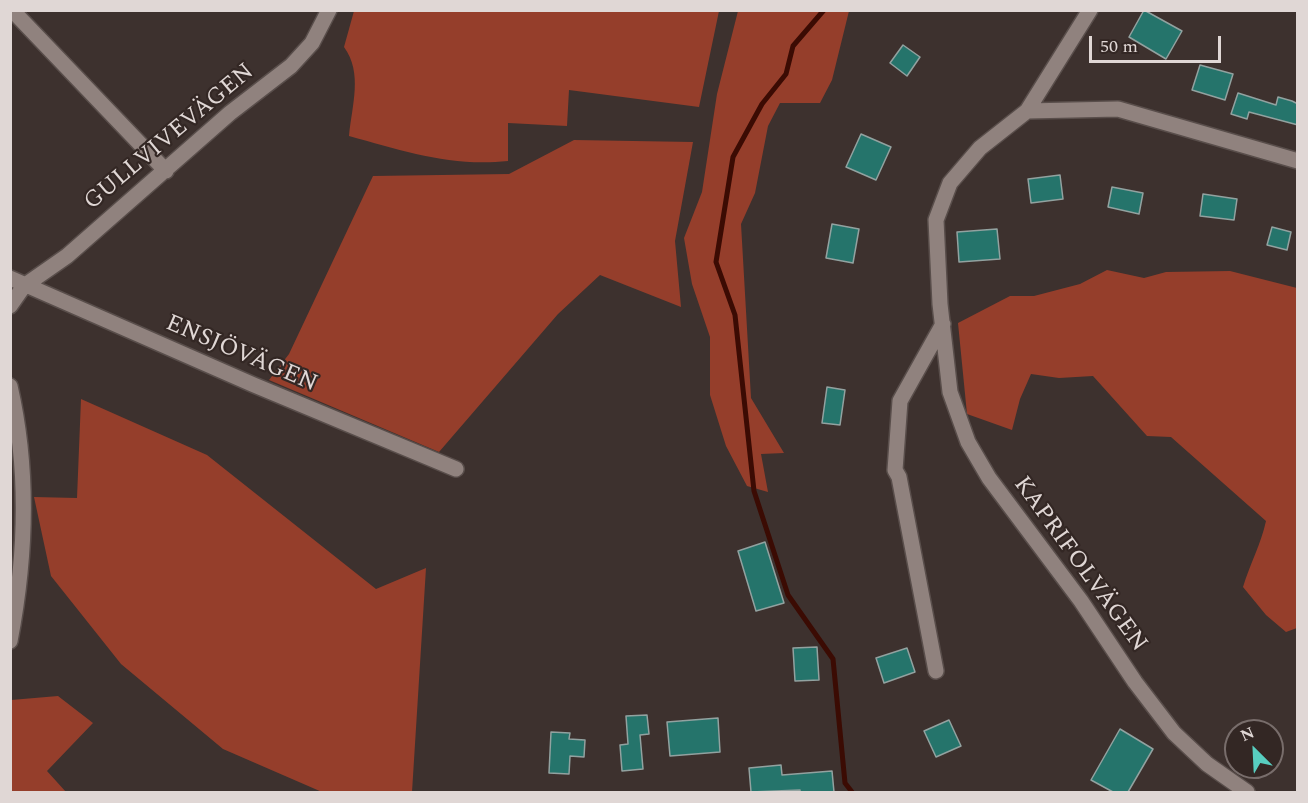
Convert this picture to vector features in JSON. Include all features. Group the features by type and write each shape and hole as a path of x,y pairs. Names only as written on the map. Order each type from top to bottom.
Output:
{"street":[{"path":"12,10 166,171"},
{"name":"GULLVIVEVÄGEN","path":"17,282 67,256 230,113 291,66 312,43 329,10"},
{"name":"KAPRIFOLVÄGEN","path":"1090,10 1027,111 980,148 950,183 936,220 950,392 968,442 988,478 1081,601 1136,682 1174,733 1207,764 1247,792"},
{"path":"1027,111 1118,109 1298,161"},
{"path":"10,306 17,282"},
{"name":"ENSJÖVÄGEN","path":"17,282 456,469"},
{"path":"936,671 899,477 895,470 900,401 943,324"},
{"path":"10,386 21,442 22,514 21,561 10,641"}],"shaded area":[{"path":"354,10 719,11 699,107 569,90 567,126 508,123 508,161 466,162 427,156 349,136 355,78 350,57 344,47"},
{"path":"738,11 849,11 832,80 820,103 780,103 768,126 755,193 741,224 751,398 784,453 761,454 768,492 747,486 726,446 710,395 710,337 692,284 684,238 702,192 717,94"},
{"path":"574,140 693,142 675,241 681,307 600,275 558,314 439,452 269,380 289,354 373,176 509,174"},
{"path":"1107,270 1144,278 1166,272 1230,271 1297,288 1297,628 1286,632 1266,615 1243,587 1266,521 1171,437 1147,436 1093,376 1059,378 1031,374 1020,399 1012,430 967,414 958,323 1010,296 1034,296 1080,284"},
{"path":"81,399 207,455 376,589 426,568 412,792 322,792 223,749 121,664 51,576 34,497 77,498"},
{"path":"58,696 93,723 47,771 66,792 11,792 11,700"}],"building":[{"path":"1144,10 1182,31 1166,59 1129,37"},
{"path":"903,45 920,57 907,76 890,63"},
{"path":"1200,65 1233,74 1225,100 1192,90"},
{"path":"1238,93 1276,105 1278,97 1298,104 1298,125 1249,112 1247,119 1231,114"},
{"path":"861,134 891,147 876,180 846,167"},
{"path":"1060,175 1063,199 1031,203 1028,179"},
{"path":"1112,187 1143,193 1139,214 1108,207"},
{"path":"1203,194 1237,199 1234,220 1200,216"},
{"path":"832,224 859,229 853,263 826,258"},
{"path":"1272,227 1291,232 1287,250 1267,245"},
{"path":"997,229 1000,259 959,262 957,232"},
{"path":"827,387 845,390 840,425 822,423"},
{"path":"765,542 784,603 756,611 738,551"},
{"path":"817,647 819,680 795,681 793,648"},
{"path":"907,648 915,672 884,683 876,658"},
{"path":"647,715 649,734 640,735 643,769 622,771 620,745 628,744 626,716"},
{"path":"718,718 720,752 670,756 667,722"},
{"path":"949,720 961,746 936,757 924,731"},
{"path":"1120,729 1153,749 1128,792 1113,792 1091,780"},
{"path":"551,732 570,733 569,739 585,740 584,757 570,756 569,774 549,773"},
{"path":"781,765 782,775 832,771 834,792 800,792 800,790 751,792 749,768"}],"waterway":[{"path":"824,10 793,46 786,74 762,104 733,157 716,262 735,315 754,491 788,595 833,659 845,783 852,792"}]}
